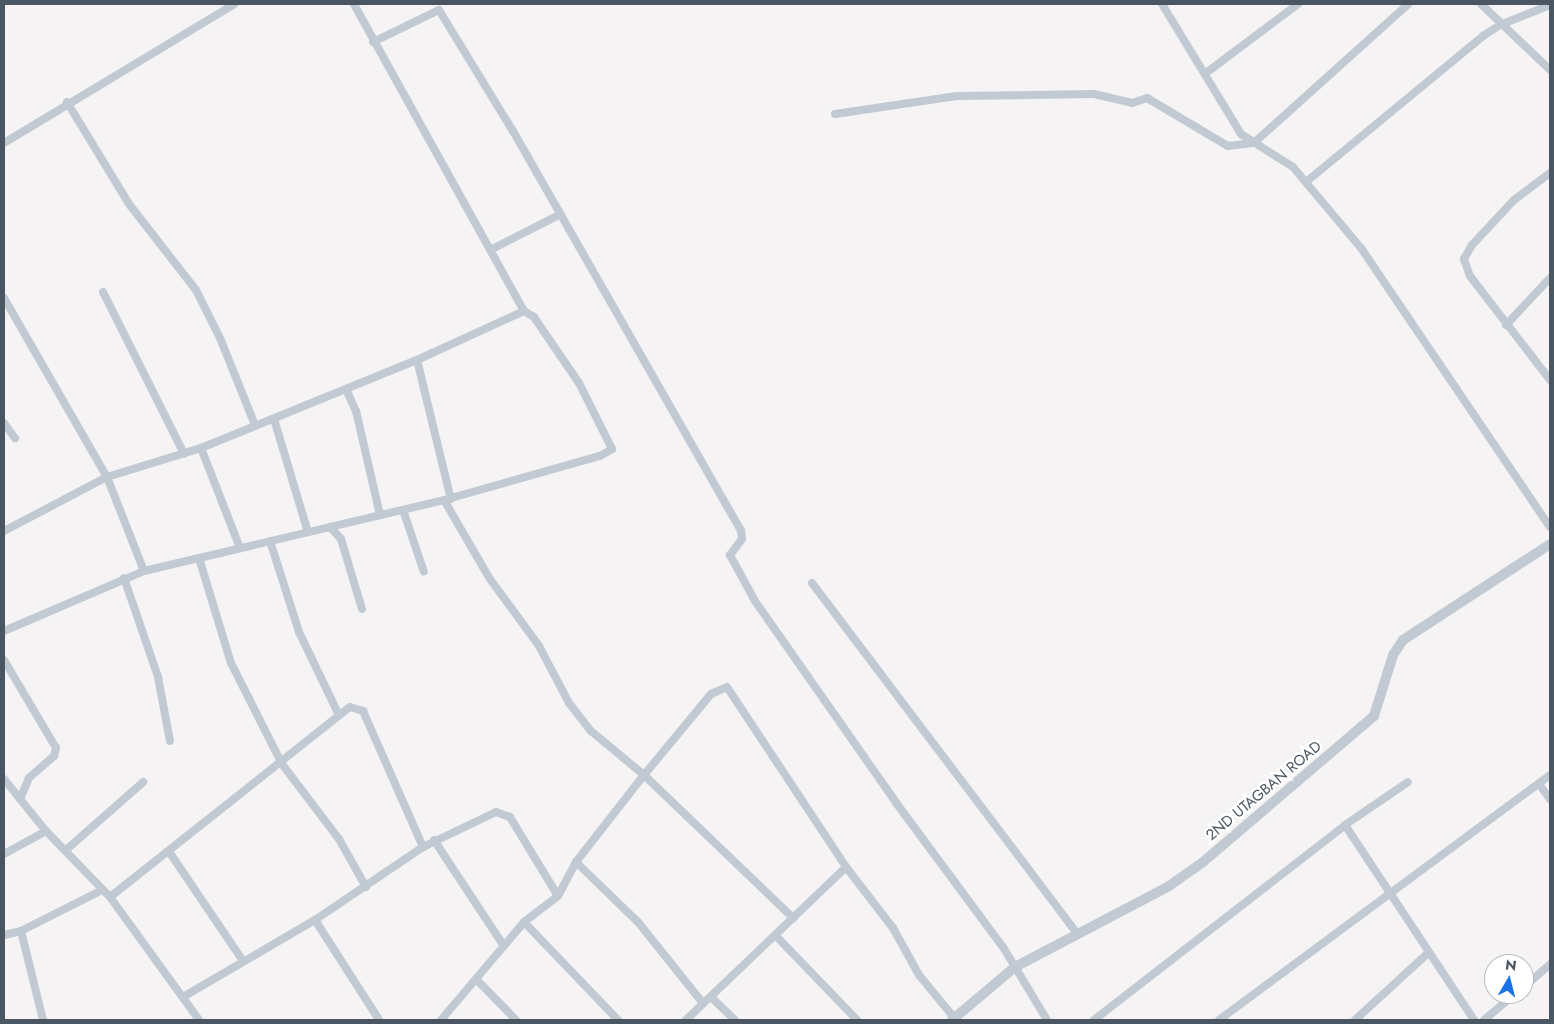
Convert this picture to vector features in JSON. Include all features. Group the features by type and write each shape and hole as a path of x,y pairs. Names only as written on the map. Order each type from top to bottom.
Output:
{"street":[{"path":"4,143 67,102 234,4"},
{"path":"4,631 144,571 447,500 600,456 612,449 579,383 534,317 524,310 492,249 373,42 354,4"},
{"path":"1162,4 1206,73 1229,116 1253,143 1293,167 1360,248 1419,330 1550,527"},
{"path":"1206,73 1298,4"},
{"path":"835,114 957,96 1094,94 1132,103 1147,98 1228,146 1253,143 1408,4"},
{"path":"1481,4 1500,25 1550,70"},
{"path":"1306,182 1500,25 1550,5"},
{"path":"373,42 439,10 561,214 741,530 742,539 730,555 755,601 1015,967 1047,1020"},
{"path":"67,102 129,204 196,290 220,338 254,425"},
{"path":"1550,173 1514,200 1466,252 1464,259 1470,276 1550,380"},
{"path":"492,249 561,214"},
{"path":"1506,325 1549,283"},
{"path":"103,292 184,454"},
{"path":"4,298 107,477 144,571"},
{"path":"4,531 107,477 184,454 254,425 274,419 418,360 524,310"},
{"path":"418,360 447,500 490,579 539,646 569,703 591,731 644,775 794,918"},
{"path":"346,388 356,411 380,516"},
{"path":"274,419 308,532"},
{"path":"4,423 15,438"},
{"path":"201,448 240,548"},
{"path":"403,510 424,572"},
{"path":"330,526 341,539 362,609"},
{"path":"270,542 299,632 339,716"},
{"name":"2ND UTAGBAN ROAD","path":"954,1020 1015,967 1169,886 1203,862 1374,716 1393,655 1403,640 1550,544"},
{"path":"199,558 231,663 282,764 339,839 366,886"},
{"path":"124,578 158,677 170,742"},
{"path":"812,583 1078,933"},
{"path":"4,660 56,748 54,756 29,778 20,799"},
{"path":"441,1020 524,922 558,896 576,862 644,775 711,694 727,687 771,749 846,867 893,928 918,975 954,1020"},
{"path":"110,897 170,853 350,707 363,711 423,847"},
{"path":"1219,1020 1550,775"},
{"path":"4,779 46,831 110,897 199,1020"},
{"path":"66,850 143,782"},
{"path":"1094,1020 1345,825 1408,782"},
{"path":"1539,784 1550,799"},
{"path":"182,997 314,920 434,840 504,812 558,896"},
{"path":"1345,825 1470,1019"},
{"path":"4,854 46,831"},
{"path":"434,840 504,946"},
{"path":"170,853 243,961"},
{"path":"576,862 638,922 704,1003"},
{"path":"686,1020 846,867"},
{"path":"4,934 21,931 102,890"},
{"path":"314,920 378,1020"},
{"path":"524,922 618,1020"},
{"path":"21,931 43,1020"},
{"path":"776,936 857,1020"},
{"path":"1355,1020 1428,954"},
{"path":"1534,978 1550,964"},
{"path":"476,979 516,1020"},
{"path":"711,997 735,1020"},
{"path":"1484,1020 1503,1004"}]}
